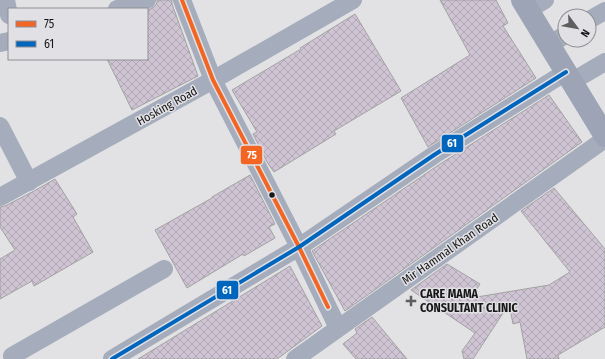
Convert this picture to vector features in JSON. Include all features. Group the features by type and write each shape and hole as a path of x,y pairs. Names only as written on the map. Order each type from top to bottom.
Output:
{"main road":[{"path":"532,3 557,40"},
{"path":"559,48 568,77 599,112 605,138"}],"street":[{"path":"6,0 8,10"},
{"path":"120,8 148,0"},
{"path":"182,0 213,80 338,328"},
{"name":"Hosking Road","path":"0,197 213,80 353,0"},
{"path":"112,359 299,248 434,155 568,77 605,62"},
{"path":"0,126 29,182"},
{"name":"Mir Hammal Khan Road","path":"295,359 605,138"},
{"path":"13,359 12,356 164,269"}],"building":[{"path":"157,0 172,0 172,4 198,76 132,110 107,60 148,60 148,10 157,3"},
{"path":"440,0 496,0 508,23 503,26 536,78 428,147 401,98 470,55"},
{"path":"355,14 401,91 334,131 336,134 274,172 267,162 253,134 257,132 232,90 301,49 300,48"},
{"path":"549,95 582,142 345,311 312,251 440,164"},
{"path":"250,175 275,224 269,227 275,238 244,256 243,254 187,288 155,230"},
{"path":"55,179 77,214 73,217 93,252 34,286 32,281 0,299 0,259 15,250 0,227 0,207 5,206"},
{"path":"554,188 605,249 605,327 558,355 559,359 527,359 520,322 513,324 509,304 473,359 464,359 462,351 475,333 411,290 447,264 480,284 471,298 549,285 570,272 521,211"},
{"path":"290,266 322,326 277,359 138,359"},
{"path":"372,317 407,359 356,359 343,344 357,333 355,329"}],"transit line":[{"name":"75","path":"182,0 213,80 299,247 328,307"},
{"name":"61","path":"112,359 299,247 434,155 566,72"}],"place":[{"name":"CARE MAMA CONSULTANT CLINIC","path":"411,301"}]}
